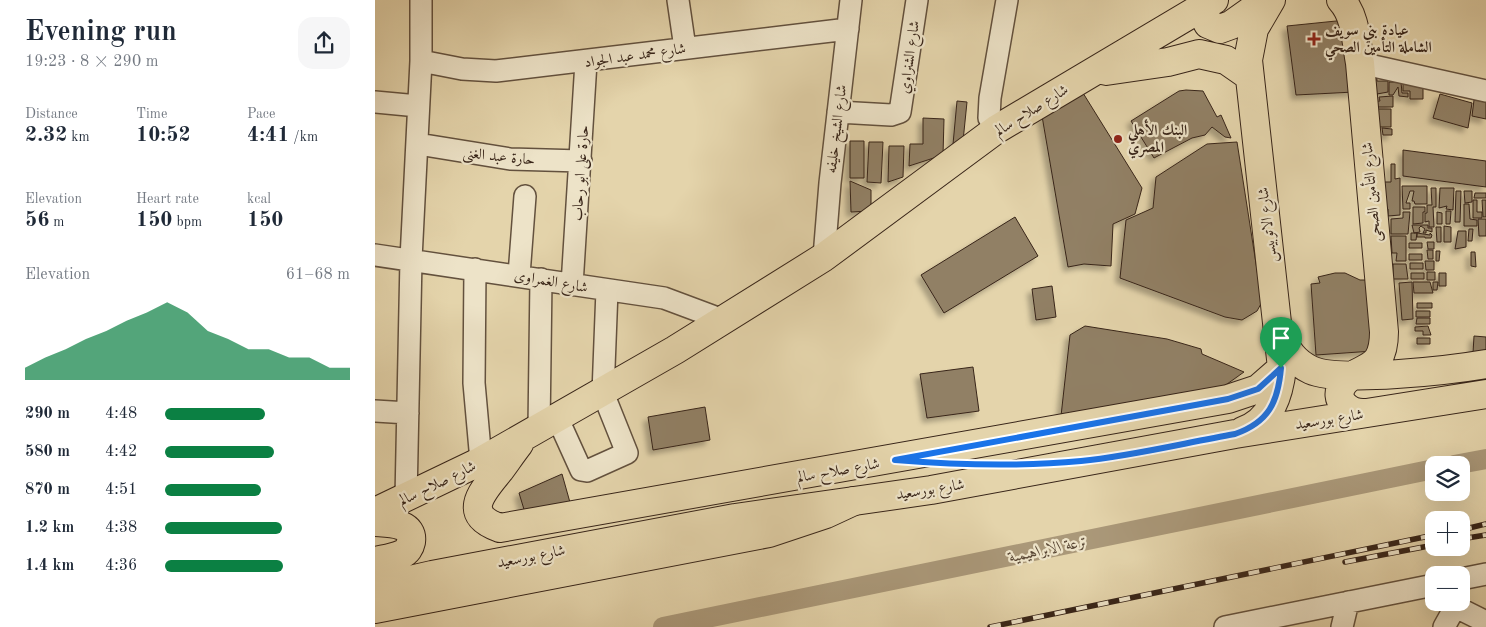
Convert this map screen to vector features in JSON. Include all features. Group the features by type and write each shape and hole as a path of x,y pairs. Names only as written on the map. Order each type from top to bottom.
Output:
{"main road":[{"path":"1209,4 1203,14 1208,24 1220,29 1231,25 1266,0"},
{"name":"شارع الاتوبيس","path":"1235,434 1257,423 1270,410 1279,393 1281,368 1279,329 1248,60 1254,30 1271,0"},
{"name":"شارع التأمين الصحى","path":"1341,0 1350,12 1360,63 1384,332 1382,350 1378,358 1364,371 1348,378 1342,385 1340,394 1342,403 1348,410 1356,413 1365,413"},
{"name":"شارع صلاح سالم","path":"375,512 481,461 603,393 723,320 824,258 997,129 1209,4"},
{"path":"1091,73 1168,62 1199,54 1226,60 1249,76"},
{"path":"1279,329 1290,353 1299,363 1323,374 1438,370 1486,364"},
{"name":"شارع صلاح سالم","path":"540,427 479,495 478,506 482,516 489,524 500,528 895,460 1228,399 1258,389 1281,368"},
{"name":"شارع بورسعيد","path":"375,588 726,520 940,488 1235,434 1486,394"},
{"path":"895,460 989,466 1083,461"},
{"path":"375,609 769,533 819,516 854,501"},
{"path":"375,522 401,525 410,533 411,539 407,550 403,554 375,561"}],"street":[{"path":"406,498 411,259 418,144 421,0"},
{"path":"678,0 685,48"},
{"name":"شارع الشيخ خليفه","path":"824,258 851,0"},
{"name":"شارع الشنراوي","path":"838,112 891,115 900,112 917,0"},
{"path":"997,129 989,118 990,98 1007,0"},
{"name":"شارع محمد عبد الجواد","path":"421,61 496,71 586,62 685,48 848,29"},
{"name":"حارة على ابو رحاب","path":"572,285 586,62"},
{"path":"1360,63 1486,91"},
{"path":"375,102 418,106"},
{"name":"حارة عبد الغنى","path":"418,144 511,159 581,161"},
{"path":"519,275 525,196"},
{"name":"شارع الغمراوى","path":"375,255 664,298 723,320"},
{"path":"475,269 474,383 481,461"},
{"path":"541,279 540,427 584,472 625,454 627,449 603,393 607,290"},
{"path":"375,411 407,413"},
{"path":"1225,627 1425,587"},
{"path":"1470,597 1486,622"},
{"path":"1342,627 1348,602"},
{"path":"1444,627 1453,611"}],"building":[{"path":"1346,20 1354,92 1296,95 1287,26"},
{"path":"1373,78 1377,78 1377,81 1388,81 1388,92 1377,94 1378,100 1366,100"},
{"path":"1389,82 1401,82 1402,93 1408,93 1408,97 1399,96 1398,87 1393,95 1389,95"},
{"path":"1403,82 1423,82 1423,99 1410,99 1410,91 1403,91"},
{"path":"1179,91 1203,91 1217,117 1221,115 1231,138 1225,137 1212,127 1205,135 1192,138 1154,158 1131,121"},
{"path":"1083,93 1142,188 1135,214 1113,224 1111,266 1084,264 1068,267 1042,116"},
{"path":"1440,94 1472,103 1468,128 1433,118"},
{"path":"1393,96 1393,107 1375,107 1370,101 1380,101 1379,97"},
{"path":"1474,100 1486,101 1486,119 1472,116"},
{"path":"957,101 967,102 962,151 952,155"},
{"path":"1376,109 1391,109 1391,127 1379,127"},
{"path":"923,118 944,119 943,155 909,166 910,144 923,144"},
{"path":"1382,128 1392,129 1392,135 1383,135"},
{"path":"850,141 864,141 864,178 850,178"},
{"path":"869,142 883,142 881,183 867,182"},
{"path":"1237,142 1262,302 1257,311 1242,320 1225,317 1120,278 1126,220 1153,208 1156,177 1207,144"},
{"path":"889,146 904,146 903,177 888,182"},
{"path":"1403,150 1486,161 1486,187 1403,176"},
{"path":"1391,164 1395,164 1395,179 1400,178 1400,215 1388,216 1384,182 1391,182"},
{"path":"850,181 871,190 871,211 851,212"},
{"path":"1402,186 1427,186 1427,204 1415,204 1412,201 1414,191 1410,191 1406,203 1410,203 1410,209 1403,209"},
{"path":"1431,188 1436,188 1436,207 1433,207 1434,227 1429,227 1429,221 1425,222 1427,205 1432,205"},
{"path":"1440,188 1454,188 1453,210 1446,209 1447,206 1439,208"},
{"path":"1456,191 1461,191 1460,222 1455,222"},
{"path":"1464,191 1472,191 1472,202 1465,203"},
{"path":"1475,193 1486,193 1486,198 1474,198"},
{"path":"1473,200 1477,200 1477,212 1482,212 1482,218 1473,218"},
{"path":"1482,200 1486,200 1486,217 1483,217"},
{"path":"1464,204 1469,204 1470,219 1477,220 1477,226 1464,226"},
{"path":"1413,207 1425,207 1423,223 1413,224"},
{"path":"1446,211 1451,211 1450,224 1446,224"},
{"path":"1403,212 1410,212 1408,234 1391,234 1391,219 1403,218"},
{"path":"1437,212 1442,213 1442,224 1437,224"},
{"path":"1015,217 1038,256 944,313 921,275"},
{"path":"1478,219 1486,219 1486,236 1479,236"},
{"path":"1412,225 1428,225 1428,228 1432,228 1432,232 1426,230 1426,233 1423,233 1425,229 1421,226 1419,228 1420,232 1414,233"},
{"path":"1444,226 1451,227 1451,242 1444,242"},
{"path":"1436,227 1441,227 1441,242 1437,242"},
{"path":"1469,229 1473,229 1472,241 1468,241"},
{"path":"1458,231 1466,231 1466,247 1455,249"},
{"path":"1411,233 1417,233 1416,240 1411,240"},
{"path":"1417,233 1430,235 1430,233 1432,235 1431,238 1417,237"},
{"path":"1391,236 1406,236 1406,261 1396,261 1397,253 1392,253"},
{"path":"1427,242 1434,242 1434,249 1428,249"},
{"path":"1409,243 1422,243 1422,248 1409,248"},
{"path":"1427,250 1433,250 1433,259 1428,259"},
{"path":"1436,251 1440,251 1439,261 1436,261"},
{"path":"1471,252 1475,252 1476,267 1471,266"},
{"path":"1409,254 1422,254 1422,260 1409,260"},
{"path":"1425,261 1434,261 1434,270 1426,270"},
{"path":"1410,263 1423,263 1423,269 1410,269"},
{"path":"1393,264 1406,264 1408,279 1393,279"},
{"path":"1427,272 1435,272 1435,280 1427,280"},
{"path":"1345,273 1360,280 1369,280 1373,351 1316,355 1311,284 1320,283 1318,277"},
{"path":"1411,273 1424,273 1424,279 1411,279"},
{"path":"1439,273 1446,273 1446,286 1439,286"},
{"path":"1412,282 1413,319 1402,320 1399,283"},
{"path":"1413,282 1430,282 1433,293 1414,293"},
{"path":"1433,282 1438,282 1437,290 1433,290"},
{"path":"1052,286 1056,317 1036,320 1032,289"},
{"path":"1417,303 1432,303 1432,308 1417,308"},
{"path":"1416,311 1430,311 1430,317 1416,317"},
{"path":"1417,318 1430,318 1430,324 1416,324"},
{"path":"1085,326 1167,339 1201,349 1202,354 1244,372 1220,389 1061,416 1070,335"},
{"path":"1428,326 1431,335 1423,335 1423,331 1415,331 1415,327"},
{"path":"1474,336 1486,337 1486,354 1473,353"},
{"path":"1417,338 1430,338 1430,344 1417,344"},
{"path":"973,367 979,411 927,418 920,374"},
{"path":"705,407 710,440 653,450 648,417"},
{"path":"562,474 571,506 526,516 519,493"}],"waterway":[{"name":"ترعة الابراهيمية","path":"1470,462 1486,459"},
{"name":"ترعة الابراهيمية","path":"663,627 1425,471"}],"railway":[{"path":"1470,528 1486,524"},
{"path":"1470,538 1486,535"},
{"path":"990,627 1425,537"},
{"path":"1345,562 1425,547"}],"place":[{"name":"عيادة بني سويف الشاملة التأمين الصحي","path":"1314,39"},
{"name":"البنك الأهلي المصري","path":"1118,139"}],"route":[{"path":"1281,368 1279,393 1267,415 1247,430 1235,434 1083,461 989,466 895,460 1228,399 1258,389 1281,368"}]}
